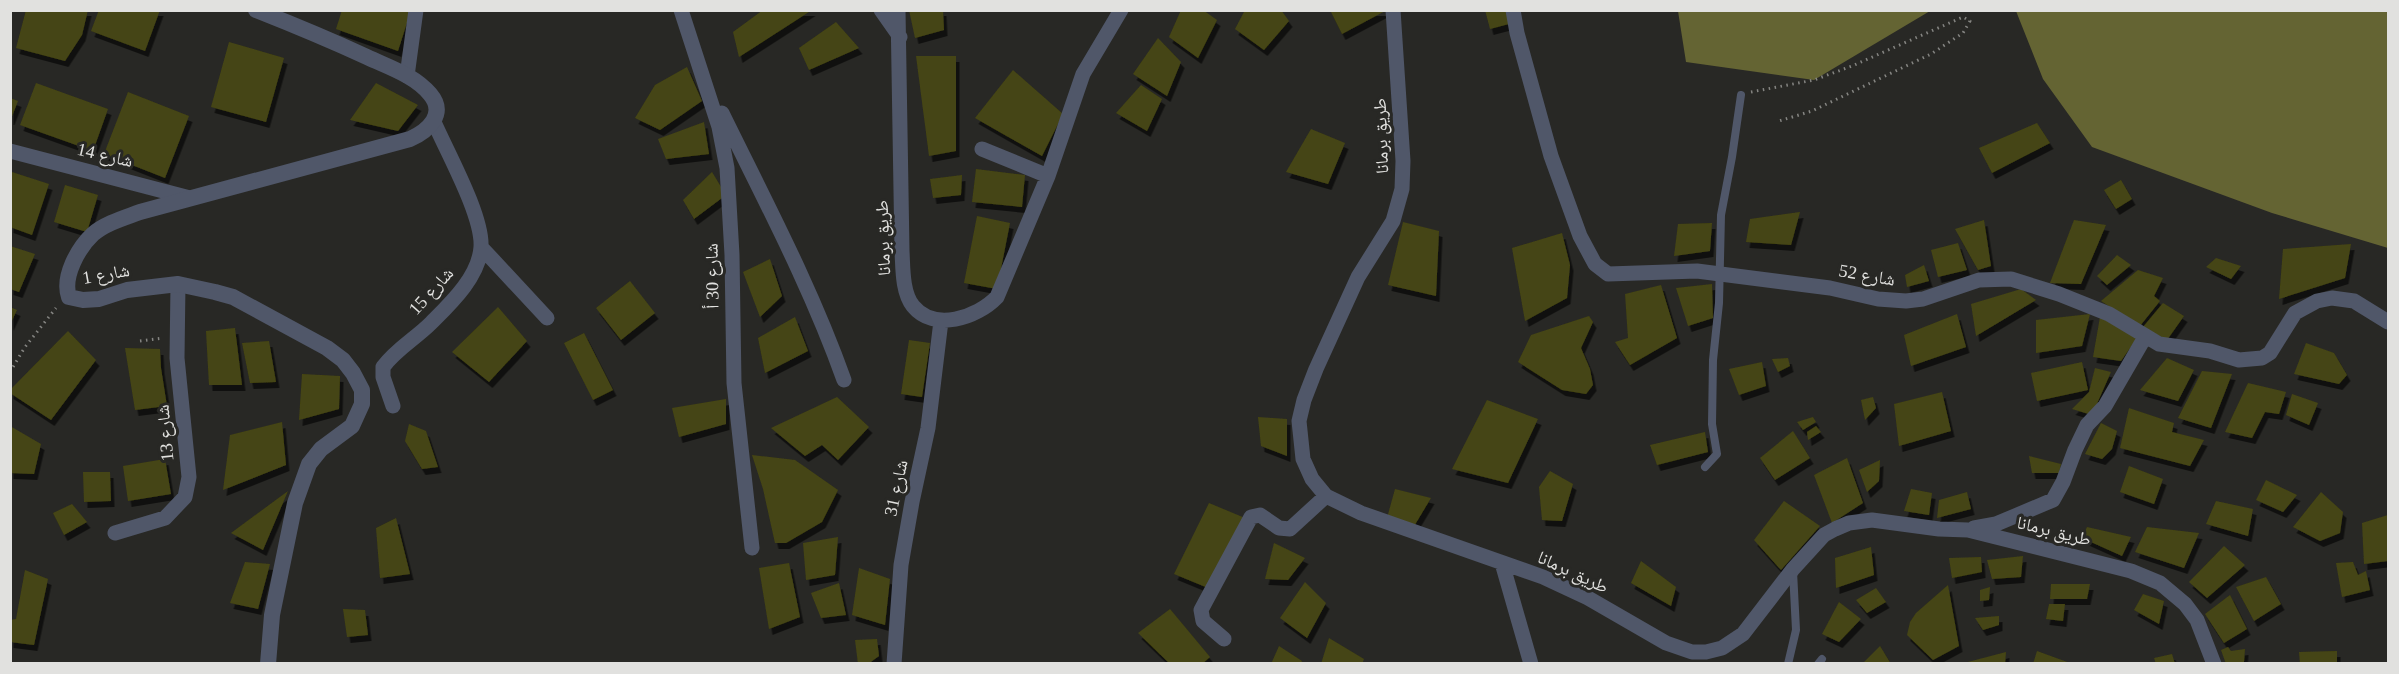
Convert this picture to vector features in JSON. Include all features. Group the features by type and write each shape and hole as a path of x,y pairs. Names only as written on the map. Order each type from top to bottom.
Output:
{"street":[{"path":"256,10 318,35 407,76 431,96 437,111 434,122 470,204 477,224 481,248 547,318"},
{"path":"407,76 416,10"},
{"name":"شارع 30 أ","path":"681,10 719,127 727,168 734,382 752,548"},
{"path":"881,10 900,37"},
{"name":"طريق برمانا","path":"898,10 901,222 905,290 913,306 929,318 941,321"},
{"path":"941,321 974,313 990,304 996,297 1048,176 1083,74 1121,10"},
{"name":"طريق برمانا","path":"1393,10 1403,160 1402,189 1394,221 1358,277 1316,369 1299,421 1303,459 1312,478 1326,496 1361,513 1561,585 1666,643 1692,652 1706,652 1731,644 1760,613 1793,569 1824,536 1849,523 1872,520 1939,529 1968,530 2131,571 2160,583 2185,604 2197,620 2214,663"},
{"name":"شارع 52","path":"1513,10 1517,33 1551,156 1580,236 1595,264 1608,274 1697,271 1830,288 1878,299 1906,301 1923,299 1979,280 2011,279 2059,294 2109,314 2160,344 2210,351 2239,360 2262,358 2270,353 2295,313 2317,301 2338,298 2354,301 2388,322"},
{"path":"703,75 807,286 823,321 844,380"},
{"name":"شارع 1","path":"268,663 272,615 295,503 309,464 321,449 352,426 362,404 362,390 343,360 301,333 233,297 178,284 127,290 83,300 69,297 66,290 73,263 93,234 114,222 140,212 410,139 424,133 434,122"},
{"path":"982,149 1048,176"},
{"name":"شارع 14","path":"10,151 190,198"},
{"name":"شارع 15","path":"393,406 383,377 383,367 399,348 429,325 461,291 474,270 481,248"},
{"name":"شارع 13","path":"114,533 165,518 185,497 189,477 177,358 178,284"},
{"name":"شارع 31","path":"894,663 901,564 928,428 941,321"},
{"path":"1968,530 1996,524 2054,500 2087,425 2104,406 2145,337"},
{"path":"1224,639 1203,621 1201,610 1251,517 1260,515 1279,528 1290,529 1326,496"},
{"path":"1502,563 1531,663"}],"lane":[{"path":"1705,466 1717,454 1712,424 1713,360 1719,303 1721,215 1741,95"},
{"path":"1788,663 1796,630 1793,569"}],"path":[{"path":"1741,95 1761,89 1814,80 1852,66 1963,17 1970,21 1963,33 1931,54 1812,111 1779,122"},
{"path":"10,372 25,347 53,310 69,297"},
{"path":"140,341 177,336"}],"shaded area":[{"path":"1678,10 1930,11 1814,80 1686,62"},
{"path":"2016,11 2388,11 2388,248 2272,213 2092,147 2043,79"}],"building":[{"path":"26,10 88,10 82,35 65,61 16,48"},
{"path":"99,10 160,10 145,51 91,31"},
{"path":"342,10 411,10 398,51 336,29"},
{"path":"763,10 812,10 739,57 733,32"},
{"path":"909,10 943,10 944,30 915,38"},
{"path":"1181,10 1203,10 1217,20 1198,58 1169,37"},
{"path":"1245,10 1281,10 1289,21 1264,50 1235,29"},
{"path":"1330,10 1387,10 1342,34"},
{"path":"1485,10 1506,10 1509,24 1490,29"},
{"path":"836,22 859,48 809,70 799,48"},
{"path":"1158,38 1181,62 1167,96 1133,74"},
{"path":"229,42 284,58 266,122 211,107"},
{"path":"916,56 956,56 956,151 929,156"},
{"path":"687,67 702,101 660,130 635,118 655,85"},
{"path":"1013,70 1063,114 1042,156 975,118"},
{"path":"36,83 108,109 93,151 20,125"},
{"path":"376,83 418,105 398,131 350,120"},
{"path":"1141,85 1162,99 1147,131 1116,113"},
{"path":"128,92 189,116 165,178 104,154"},
{"path":"10,98 18,101 11,119 10,119"},
{"path":"704,122 709,154 666,159 658,139"},
{"path":"2037,123 2050,143 1992,173 1979,148"},
{"path":"1311,129 1345,143 1328,184 1286,172"},
{"path":"976,169 1025,175 1022,207 972,202"},
{"path":"12,172 49,184 32,235 10,227"},
{"path":"712,172 726,195 694,219 683,200"},
{"path":"962,175 961,195 933,198 930,179"},
{"path":"2121,180 2132,199 2116,209 2104,190"},
{"path":"65,185 98,195 87,232 54,222"},
{"path":"1800,212 1791,245 1746,242 1750,219"},
{"path":"977,216 1010,223 997,289 964,283"},
{"path":"1984,220 1991,266 1978,270 1955,229"},
{"path":"2074,220 2106,225 2081,284 2050,283"},
{"path":"1403,222 1439,231 1436,296 1388,285"},
{"path":"1712,223 1710,251 1674,256 1678,224"},
{"path":"1562,233 1570,265 1567,298 1525,321 1512,248"},
{"path":"1958,243 1967,270 1938,277 1931,250"},
{"path":"2351,244 2345,278 2279,299 2283,249"},
{"path":"10,246 35,254 19,292 10,289"},
{"path":"2117,255 2131,265 2107,285 2097,276"},
{"path":"2216,258 2241,266 2231,279 2206,267"},
{"path":"770,259 782,296 760,317 743,272"},
{"path":"1924,265 1929,281 1907,287 1905,275"},
{"path":"2138,270 2163,278 2154,296 2160,301 2140,326 2101,301"},
{"path":"630,281 655,313 621,340 596,308"},
{"path":"1712,284 1713,318 1688,326 1676,288"},
{"path":"1661,285 1677,338 1630,365 1615,342 1628,338 1625,294"},
{"path":"2021,289 2036,300 1976,336 1971,304"},
{"path":"2163,303 2184,316 2167,340 2143,327"},
{"path":"10,307 17,310 10,325"},
{"path":"498,307 527,341 489,382 452,352"},
{"path":"1957,314 1966,347 1911,366 1904,335"},
{"path":"2090,314 2082,346 2036,353 2036,320"},
{"path":"1589,316 1593,322 1581,348 1590,369 1593,385 1586,394 1562,390 1518,362 1531,335"},
{"path":"795,317 808,351 765,373 758,338"},
{"path":"2100,317 2137,338 2121,361 2093,357"},
{"path":"235,328 242,385 209,385 206,331"},
{"path":"68,331 96,360 51,420 10,393 10,390"},
{"path":"584,333 613,390 593,400 564,343"},
{"path":"909,340 930,343 922,397 901,394"},
{"path":"269,341 276,382 250,383 242,343"},
{"path":"2306,343 2334,353 2347,375 2339,384 2294,374"},
{"path":"125,348 160,349 167,406 135,410"},
{"path":"1788,358 1790,366 1778,372 1772,359"},
{"path":"2167,358 2194,370 2178,401 2140,390"},
{"path":"1762,362 1766,386 1739,395 1729,369"},
{"path":"2082,362 2088,390 2037,401 2031,373"},
{"path":"2095,368 2111,372 2092,415 2072,409 2089,392"},
{"path":"2202,371 2232,374 2211,428 2178,418"},
{"path":"302,374 340,376 339,409 299,420"},
{"path":"2248,383 2286,392 2279,414 2265,412 2252,438 2225,432"},
{"path":"1942,392 1951,431 1899,446 1894,404"},
{"path":"2292,394 2318,403 2309,425 2286,415"},
{"path":"837,397 869,427 838,460 822,445 805,456 771,428"},
{"path":"1873,397 1876,408 1865,420 1861,400"},
{"path":"726,399 726,424 679,437 672,408"},
{"path":"1487,400 1538,419 1508,483 1452,469"},
{"path":"2129,408 2174,423 2172,432 2204,440 2190,466 2120,448"},
{"path":"1258,417 1287,419 1287,456 1261,446"},
{"path":"1813,417 1816,422 1803,430 1797,422"},
{"path":"282,422 286,465 223,490 230,435"},
{"path":"2101,423 2117,431 2112,449 2102,459 2085,454"},
{"path":"409,424 426,431 438,467 422,469 405,441"},
{"path":"10,426 41,444 34,474 10,473"},
{"path":"1816,426 1821,432 1808,440 1807,432"},
{"path":"1793,431 1810,458 1775,480 1760,458"},
{"path":"1705,432 1708,452 1657,465 1650,445"},
{"path":"752,455 795,460 838,490 822,522 786,543 775,543 763,489"},
{"path":"2029,456 2061,464 2059,473 2032,473"},
{"path":"1847,458 1863,503 1832,523 1814,475"},
{"path":"165,459 171,494 128,501 123,466"},
{"path":"1880,460 1879,481 1867,492 1859,470"},
{"path":"2129,466 2163,479 2154,504 2120,492"},
{"path":"1550,471 1573,484 1562,521 1542,520 1539,487"},
{"path":"83,472 110,472 111,501 84,502"},
{"path":"2266,480 2297,495 2283,512 2256,500"},
{"path":"1395,489 1431,498 1413,528 1387,518"},
{"path":"1911,489 1932,493 1929,515 1904,511"},
{"path":"288,491 263,550 231,533"},
{"path":"1967,492 1971,509 1937,518 1939,500"},
{"path":"2321,492 2343,512 2340,533 2320,541 2293,527"},
{"path":"1784,501 1820,526 1781,570 1754,540"},
{"path":"2216,501 2253,509 2248,536 2206,524"},
{"path":"1209,503 1245,518 1208,588 1174,574"},
{"path":"72,504 87,522 64,535 53,513"},
{"path":"2388,515 2388,561 2364,564 2362,523"},
{"path":"396,518 410,574 380,578 376,528"},
{"path":"2087,527 2131,537 2122,556 2082,538"},
{"path":"2147,527 2199,533 2184,568 2135,552"},
{"path":"838,537 835,575 806,580 803,543"},
{"path":"1274,543 1305,558 1288,580 1265,579"},
{"path":"2224,546 2245,565 2207,598 2189,582"},
{"path":"1871,547 1874,575 1836,588 1835,558"},
{"path":"2023,556 2021,577 1992,579 1987,560"},
{"path":"1981,557 1982,572 1952,578 1949,558"},
{"path":"1641,561 1676,587 1671,606 1631,583"},
{"path":"245,562 270,564 258,609 230,603"},
{"path":"2353,562 2358,575 2366,571 2370,590 2342,597 2336,563"},
{"path":"789,563 800,617 769,629 759,568"},
{"path":"859,568 890,579 885,625 852,615"},
{"path":"25,570 48,579 34,645 10,642 10,620 16,619"},
{"path":"2266,577 2281,604 2254,621 2236,587"},
{"path":"1305,582 1326,603 1307,638 1280,618"},
{"path":"839,583 846,615 821,618 811,593"},
{"path":"2051,584 2090,584 2087,599 2050,599"},
{"path":"1948,585 1959,646 1933,660 1907,635 1910,622 1916,613"},
{"path":"1990,587 1989,600 1980,601 1980,590"},
{"path":"1876,588 1886,602 1867,613 1856,600"},
{"path":"2143,594 2164,601 2159,624 2134,610"},
{"path":"2230,595 2247,629 2224,643 2205,614"},
{"path":"1839,602 1861,619 1839,642 1822,634"},
{"path":"2049,604 2065,604 2063,621 2046,619"},
{"path":"343,609 365,610 368,635 347,637"},
{"path":"1170,609 1210,657 1202,664 1170,664 1138,633"},
{"path":"1999,616 1999,625 1983,630 1975,618"},
{"path":"1329,638 1364,659 1362,664 1321,664"},
{"path":"877,639 879,656 868,664 858,664 855,640"},
{"path":"1279,646 1302,661 1301,664 1271,664"},
{"path":"1880,646 1891,664 1862,664"},
{"path":"2228,647 2231,651 2245,649 2244,662 2226,664 2221,650"},
{"path":"2037,651 2070,663 2070,664 2033,664"},
{"path":"2337,651 2337,664 2300,664 2299,652"},
{"path":"2006,652 2005,664 1964,664 1964,663"},
{"path":"2172,654 2175,664 2156,664 2154,658"}]}
